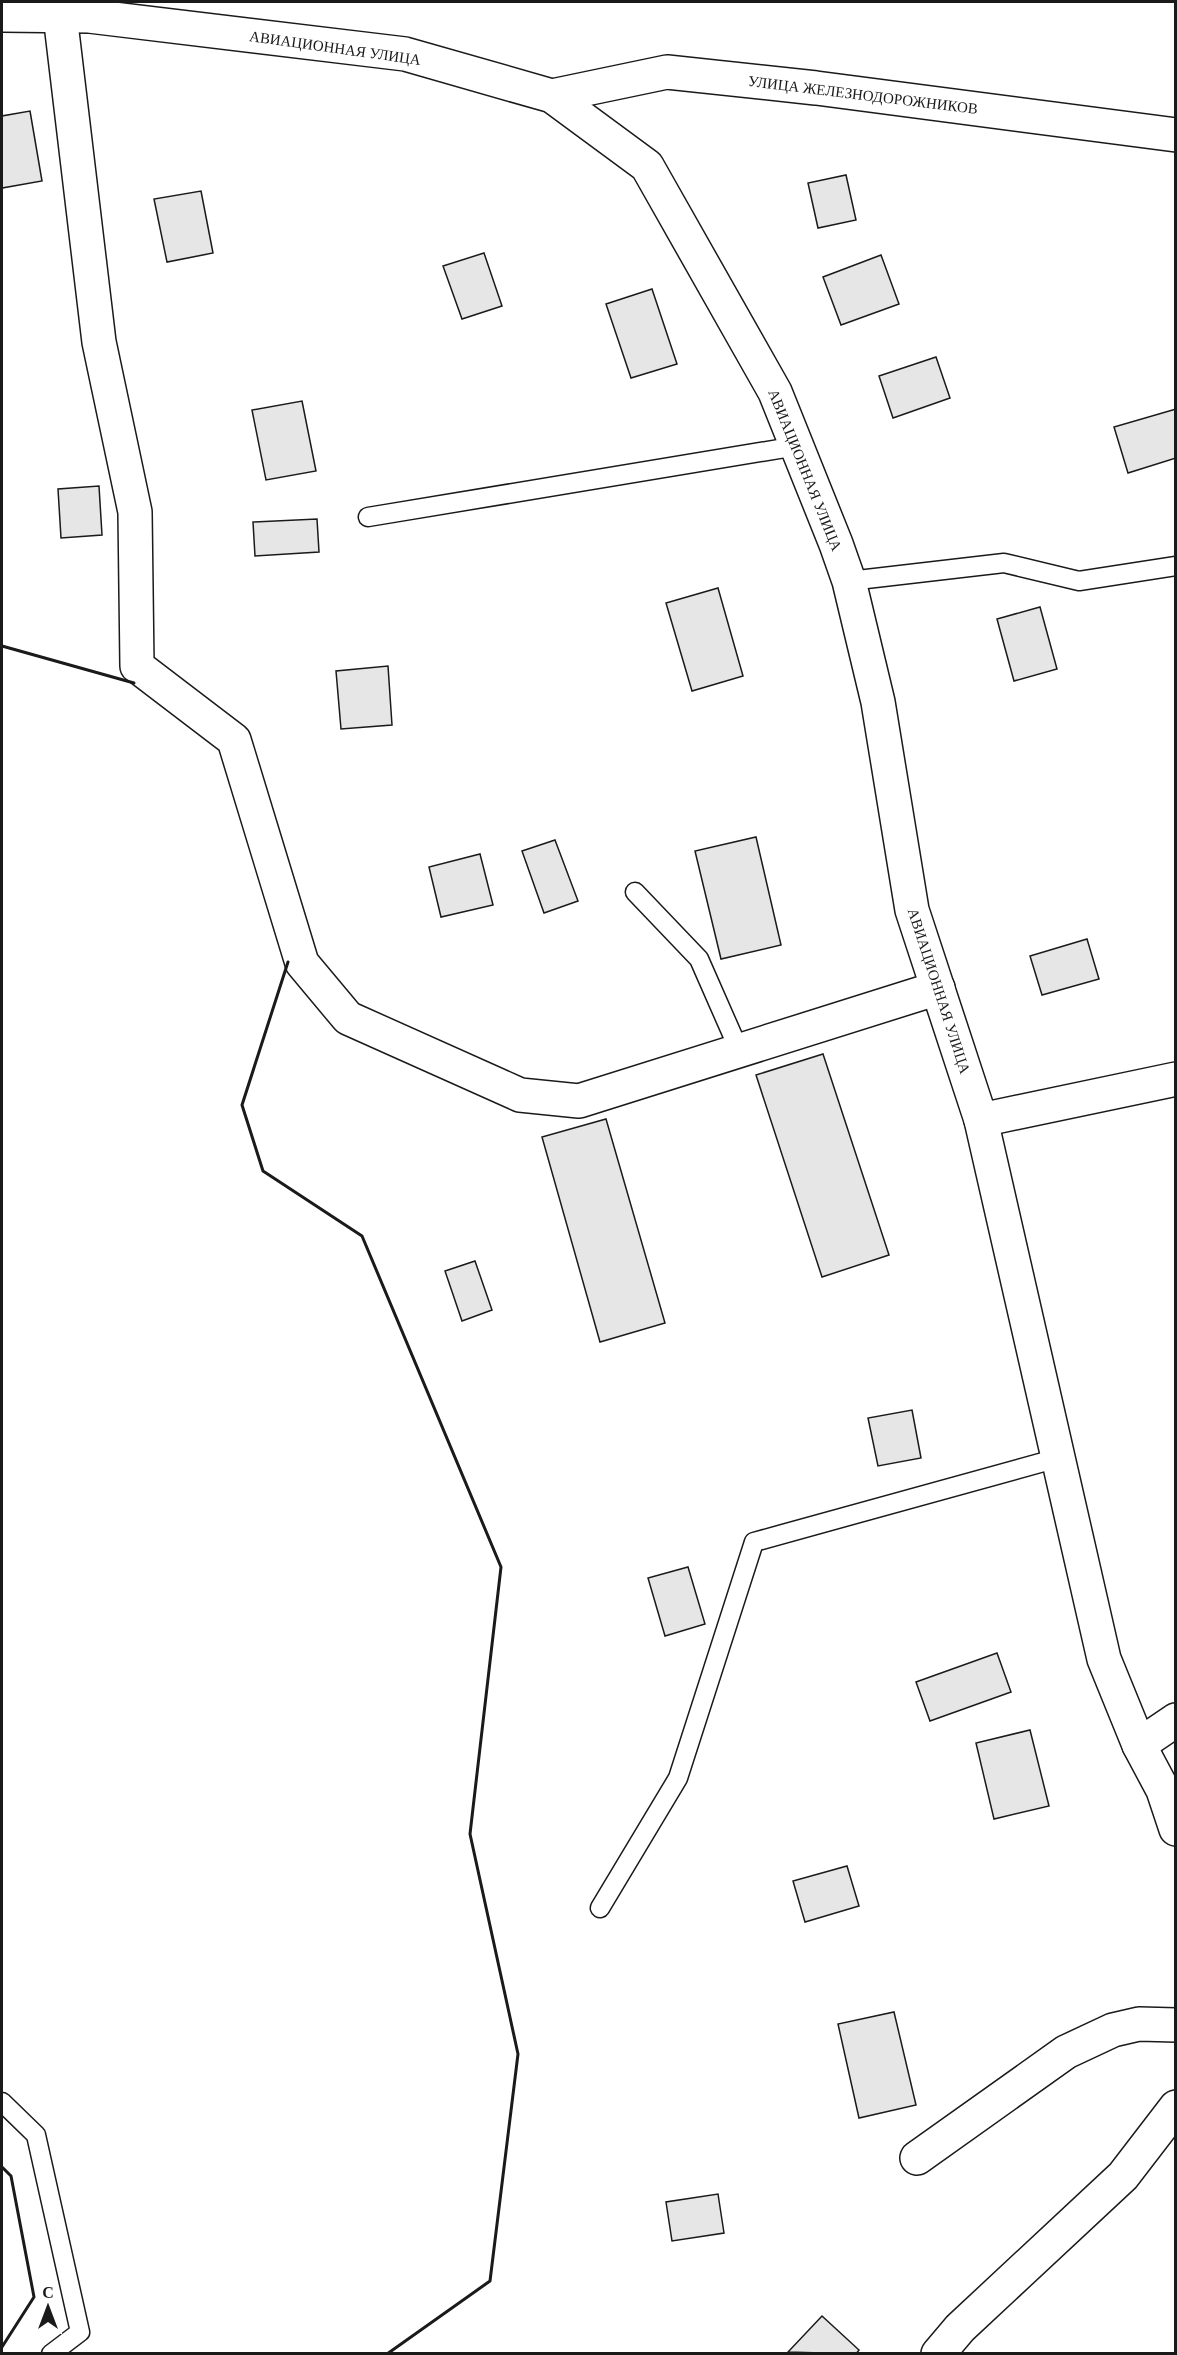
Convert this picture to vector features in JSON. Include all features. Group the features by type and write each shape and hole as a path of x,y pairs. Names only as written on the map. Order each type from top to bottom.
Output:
{"street":[{"name":"АВИАЦИОННАЯ УЛИЦА","path":"2,15 89,16 405,54 552,96 646,166 776,392 849,581 878,702 912,910 981,1120 1104,1659 1139,1745 1163,1790 1176,1829"},
{"path":"60,15 99,342 135,513 137,666 234,740 302,963 348,1018 520,1095 579,1101 938,988"},
{"name":"УЛИЦА ЖЕЛЕЗНОДОРОЖНИКОВ","path":"552,96 667,72 816,88 1176,135"},
{"path":"981,1120 1176,1079"},
{"path":"1139,1745 1176,1720"},
{"path":"916,2158 1066,2052 1113,2030 1139,2024 1176,2025"},
{"path":"938,2354 960,2328 1123,2176 1176,2107"}],"lane":[{"path":"368,517 797,446"},
{"path":"849,581 1004,563 1079,581 1176,566"},
{"path":"635,892 699,960 739,1050"},
{"path":"600,1908 678,1778 754,1542 1058,1458"},
{"path":"2,2102 36,2135 80,2332 51,2354"}],"building":[{"path":"30,111 42,181 2,188 2,116"},
{"path":"846,175 856,220 818,228 808,183"},
{"path":"201,191 213,253 167,262 154,199"},
{"path":"484,253 502,306 462,319 443,266"},
{"path":"881,255 899,304 841,325 823,277"},
{"path":"652,289 677,364 631,378 606,304"},
{"path":"936,357 950,398 893,418 879,376"},
{"path":"302,401 316,471 266,480 252,410"},
{"path":"1176,409 1176,458 1128,473 1114,427"},
{"path":"99,486 102,535 61,538 58,489"},
{"path":"317,519 319,552 255,556 253,522"},
{"path":"718,588 743,676 692,691 666,603"},
{"path":"1040,607 1057,669 1014,681 997,619"},
{"path":"388,666 392,725 341,729 336,671"},
{"path":"756,837 781,945 721,959 695,851"},
{"path":"555,840 578,901 544,913 522,851"},
{"path":"480,854 493,905 441,917 429,867"},
{"path":"1087,939 1099,979 1042,995 1030,956"},
{"path":"823,1054 889,1255 822,1277 756,1075"},
{"path":"606,1119 665,1323 600,1342 542,1137"},
{"path":"475,1261 492,1310 462,1321 445,1271"},
{"path":"912,1410 921,1458 878,1466 868,1418"},
{"path":"688,1567 705,1624 665,1636 648,1578"},
{"path":"997,1653 1011,1692 930,1721 916,1682"},
{"path":"1030,1730 1049,1806 994,1819 976,1743"},
{"path":"847,1866 859,1906 805,1922 793,1881"},
{"path":"894,2012 916,2105 859,2118 838,2024"},
{"path":"718,2194 724,2233 672,2241 666,2202"},
{"path":"822,2316 859,2350 856,2354 788,2352"}],"wall":[{"path":"2,646 134,683"},
{"path":"288,962 242,1105 263,1171 362,1236 501,1567 470,1834 518,2054 490,2281 387,2354"},
{"path":"2,2167 11,2176 34,2297 2,2347"}]}
